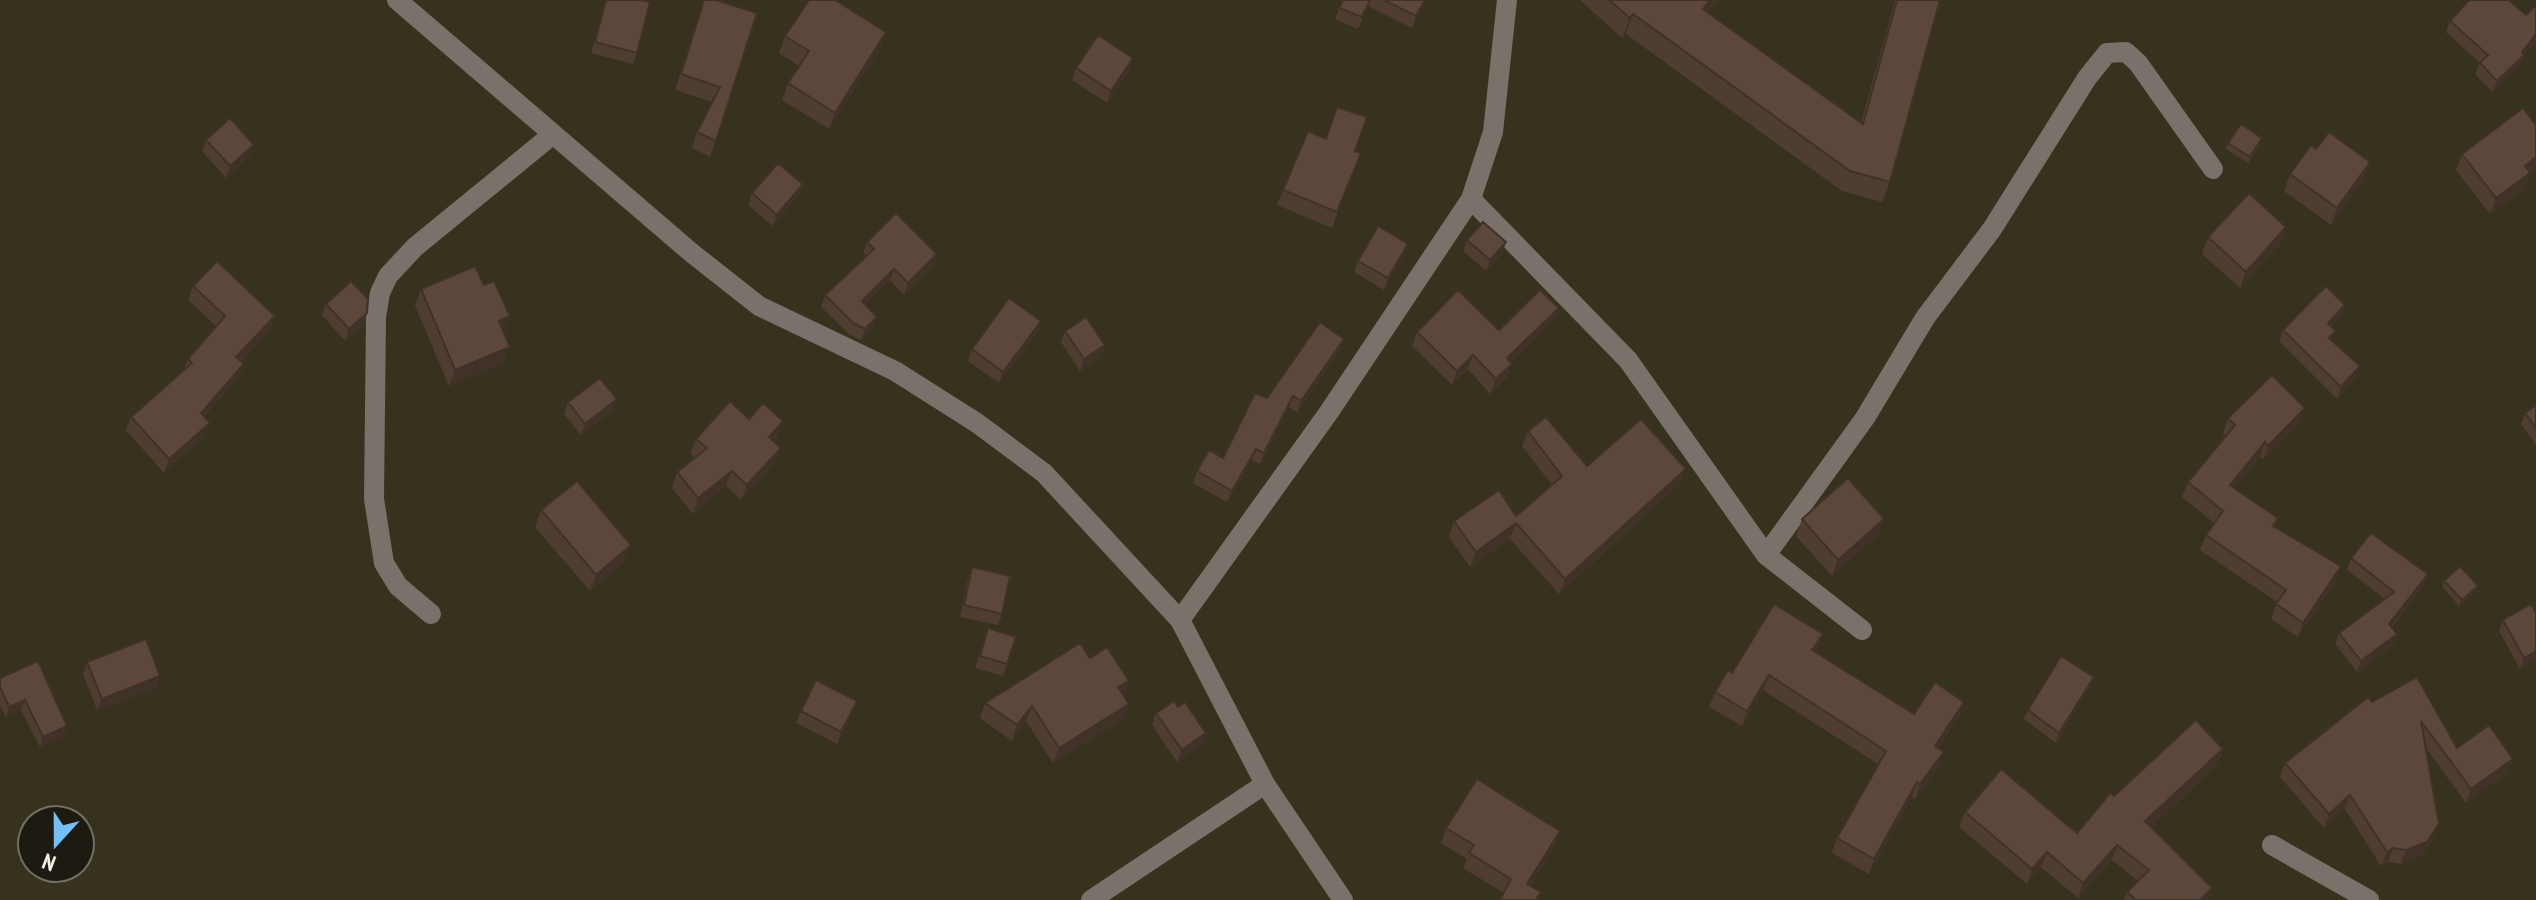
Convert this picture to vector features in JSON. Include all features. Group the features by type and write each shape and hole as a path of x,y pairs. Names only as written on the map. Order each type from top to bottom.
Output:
{"street":[{"path":"397,0 552,135 759,306 895,371 977,423 1044,473 1180,620 1265,784 1343,900"},
{"path":"1180,620 1329,412 1471,199 1493,132 1507,0"},
{"path":"1766,555 1865,418 1925,318 1992,229 2087,78 2107,53 2126,52 2138,63 2213,169"},
{"path":"431,614 398,586 384,563 382,551 374,499 376,317 380,293 388,276 415,247 552,135"},
{"path":"1471,199 1628,360 1766,555 1862,630"},
{"path":"1091,900 1265,784"},
{"path":"2272,845 2369,900"}],"building":[{"path":"606,0 650,2 637,53 595,42"},
{"path":"704,0 716,0 757,13 716,141 697,132 720,87 681,74"},
{"path":"809,0 835,0 886,32 835,113 788,83 809,51 785,36"},
{"path":"1343,0 1370,0 1362,17 1339,8"},
{"path":"1384,0 1425,0 1416,16"},
{"path":"1609,0 1710,0 1703,9 1863,124 1897,0 1940,0 1890,182 1850,171 1633,14 1630,18"},
{"path":"2469,0 2509,0 2526,15 2536,5 2536,34 2522,52 2524,55 2497,81 2480,63 2488,55 2450,21"},
{"path":"1098,35 1133,58 1111,91 1076,68"},
{"path":"1337,107 1367,117 1355,151 1361,153 1337,212 1283,190 1308,131 1326,139"},
{"path":"2523,108 2536,125 2536,157 2525,166 2530,173 2496,198 2462,154"},
{"path":"230,118 254,145 230,166 206,140"},
{"path":"2241,124 2262,138 2250,157 2228,143"},
{"path":"2329,132 2370,162 2337,208 2290,174 2311,145 2316,149"},
{"path":"778,163 803,184 777,215 752,193"},
{"path":"2249,193 2286,227 2246,272 2208,237"},
{"path":"896,213 937,254 908,283 894,269 862,301 877,317 865,329 853,323 825,295 874,249 867,242"},
{"path":"1483,222 1506,242 1490,260 1467,240"},
{"path":"1378,226 1408,244 1388,278 1358,261"},
{"path":"217,261 275,316 236,357 244,364 201,413 210,423 169,459 131,417 192,363 188,359 225,316 193,286"},
{"path":"475,266 484,285 494,281 510,316 499,321 510,347 455,370 421,289"},
{"path":"351,281 368,299 367,313 349,329 326,304"},
{"path":"2326,286 2345,305 2328,323 2336,331 2329,338 2360,366 2341,387 2283,330"},
{"path":"1458,290 1499,330 1540,290 1559,308 1507,358 1512,364 1496,379 1473,355 1457,371 1417,332"},
{"path":"1009,298 1041,321 1003,372 972,349"},
{"path":"1086,317 1105,345 1084,359 1065,331"},
{"path":"1320,322 1344,339 1301,401 1293,396 1264,453 1256,449 1232,491 1197,471 1209,450 1223,458 1255,393 1267,398"},
{"path":"2272,375 2305,408 2268,446 2265,442 2230,485 2278,518 2273,526 2341,566 2303,623 2276,604 2286,590 2206,535 2223,511 2188,482 2235,425 2228,418"},
{"path":"600,378 617,399 585,424 568,402"},
{"path":"730,401 749,419 763,403 783,421 769,437 781,448 747,485 732,471 698,498 677,472 707,448 696,439"},
{"path":"2536,405 2536,428 2525,413"},
{"path":"1546,417 1587,466 1641,419 1686,469 1565,579 1516,523 1476,552 1454,521 1499,490 1516,516 1562,476 1528,431"},
{"path":"1848,478 1884,519 1838,560 1802,519"},
{"path":"577,481 631,545 596,575 541,510"},
{"path":"2371,533 2428,574 2389,624 2397,634 2361,661 2339,633 2394,592 2351,558"},
{"path":"2460,566 2478,586 2462,600 2444,581"},
{"path":"972,567 1010,576 1002,614 964,605"},
{"path":"1774,604 1823,634 1812,650 1914,714 1935,682 1964,702 1935,746 1944,752 1920,784 1917,782 1874,859 1837,838 1886,751 1769,675 1747,711 1715,692 1728,670 1732,673"},
{"path":"2531,604 2536,613 2536,651 2524,658 2503,620"},
{"path":"988,628 1016,637 1007,664 980,656"},
{"path":"146,639 160,676 102,699 87,662"},
{"path":"1080,643 1090,658 1107,647 1129,681 1118,687 1129,704 1059,748 1032,706 1017,725 985,703"},
{"path":"2061,656 2094,677 2059,733 2028,710"},
{"path":"38,661 67,726 43,737 25,700 9,707 0,687 0,678"},
{"path":"2417,677 2457,748 2489,725 2513,759 2471,789 2421,721 2439,824 2427,842 2406,850 2393,848 2387,852 2350,795 2329,814 2285,763 2368,697 2372,702"},
{"path":"816,680 857,701 841,732 801,711"},
{"path":"1174,701 1178,707 1185,702 1206,733 1182,750 1156,713"},
{"path":"2196,720 2223,749 2145,821 2212,888 2200,900 2136,900 2127,892 2149,870 2117,845 2083,883 2047,852 2032,869 1965,812 2001,769 2077,833 2110,793 2114,796"},
{"path":"1477,779 1560,831 1527,884 1541,892 1536,900 1500,900 1511,879 1469,853 1474,845 1446,828"}]}
